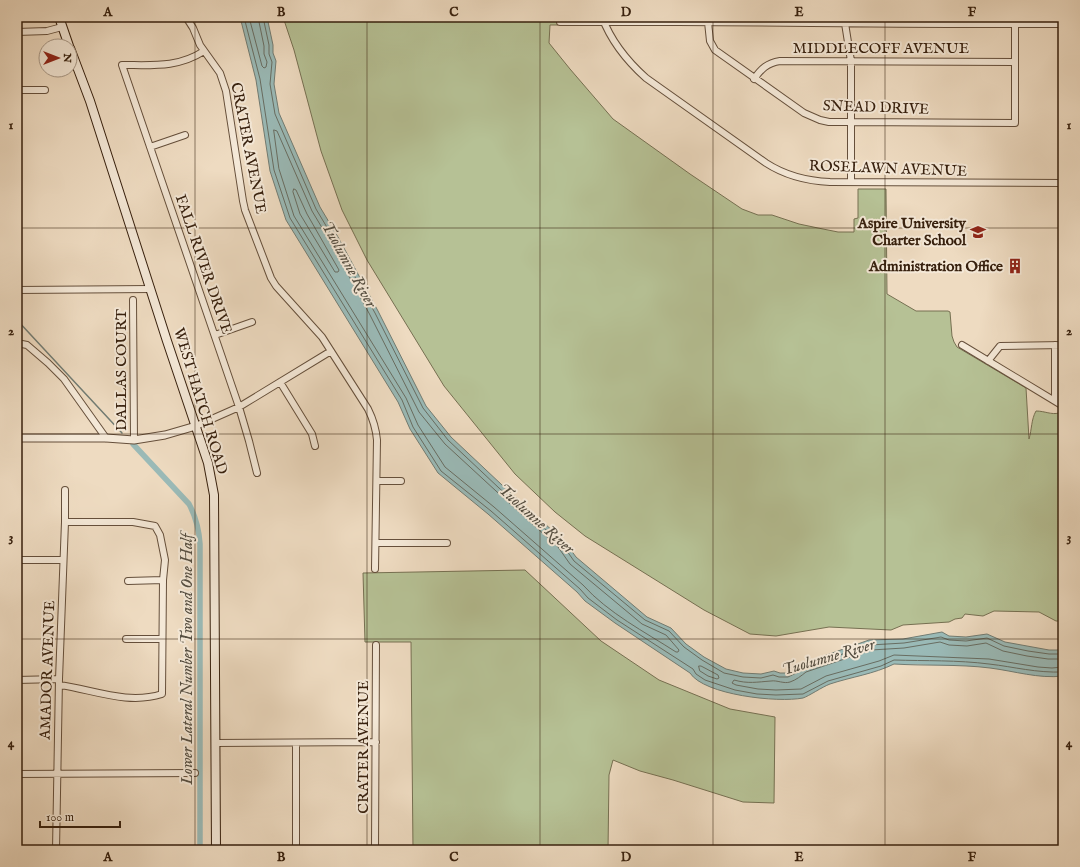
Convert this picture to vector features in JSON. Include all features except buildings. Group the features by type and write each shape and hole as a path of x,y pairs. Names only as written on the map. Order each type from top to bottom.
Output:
{"main road":[{"name":"WEST HATCH ROAD","path":"59,17 66,38"},
{"name":"WEST HATCH ROAD","path":"78,69 90,101 208,463 214,495 216,850"}],"street":[{"name":"CRATER AVENUE","path":"186,17 204,51 220,73 226,92 245,210 271,278 276,286 319,334 372,417 377,432 375,569"},
{"path":"963,17 963,24"},
{"path":"560,22 603,19 683,19 708,22 844,20 963,24 1063,24"},
{"name":"ROSELAWN AVENUE","path":"603,19 617,46 636,69 646,78 766,163 786,173 807,180 830,182 1063,184"},
{"path":"844,20 851,61 851,182"},
{"name":"SNEAD DRIVE","path":"708,22 710,41 715,50 797,109 807,115 829,122 1015,123 1015,62"},
{"path":"1015,24 1015,62"},
{"path":"17,32 47,31 62,27"},
{"name":"FALL RIVER DRIVE","path":"204,51 188,60 172,64 122,65 239,407 250,441 257,473"},
{"name":"MIDDLECOFF AVENUE","path":"754,79 766,66 776,62 1015,62"},
{"path":"17,90 45,90"},
{"path":"150,147 185,135"},
{"path":"17,290 151,289"},
{"name":"DALLAS COURT","path":"134,300 134,440"},
{"path":"215,335 252,322"},
{"path":"17,343 27,345 48,363 64,380 106,438"},
{"path":"962,345 1063,406"},
{"path":"1055,345 1055,401"},
{"path":"988,361 1000,346 1063,345"},
{"path":"17,438 106,438 134,440 165,435 196,426 239,407 331,351"},
{"path":"280,382 312,434 315,446"},
{"path":"376,481 402,481"},
{"name":"AMADOR AVENUE","path":"56,850 63,560 66,522 65,490"},
{"path":"17,680 60,682 115,697 151,697 162,694 163,580 165,560 160,535 155,526 133,522 66,522"},
{"path":"376,543 447,543"},
{"path":"17,560 63,560"},
{"path":"128,581 163,580"},
{"path":"126,639 162,639"},
{"name":"CRATER AVENUE","path":"375,850 376,645"},
{"path":"215,743 376,742"},
{"path":"296,743 296,850"},
{"path":"17,774 195,773"}],"green space":[{"path":"283,17 558,17 558,25 550,25 549,43 613,119 742,209 758,215 772,215 799,224 818,228 838,232 854,232 854,219 858,218 858,189 886,189 887,294 916,311 950,312 952,336 957,347 1026,388 1029,439 1033,418 1036,411 1053,414 1059,413 1063,415 1063,621 1056,621 1039,612 994,611 983,616 965,614 962,618 949,622 903,625 891,630 829,627 776,636 750,634 704,610 585,536 555,512 515,474 444,386 367,260 342,210 321,151 294,50"},
{"path":"525,570 601,641 659,680 730,709 775,717 774,803 743,802 640,771 613,760 609,775 608,850 456,848 455,850 413,850 411,642 365,642 363,573"}],"water":[{"name":"Tuolumne River","path":"240,17 267,17 273,45 273,53 276,61 274,84 279,113 320,207 378,311 426,406 451,437 565,542 576,557 647,617 671,628 686,644 704,657 726,669 743,673 761,674 774,671 787,673 796,669 801,664 869,640 903,639 942,632 949,636 966,637 987,634 1005,642 1049,650 1063,648 1063,676 1036,676 999,669 978,667 894,664 870,673 830,684 803,698 777,699 742,696 710,687 698,681 690,673 585,601 577,592 488,514 438,473 410,429 398,402 286,220 270,171 256,80"}],"waterway":[{"name":"Lower Lateral Number Two and One Half","path":"17,320 122,433"},
{"name":"Lower Lateral Number Two and One Half","path":"133,444 189,504 199,533 200,850"}],"place":[{"name":"Aspire University Charter School","path":"978,232"},
{"name":"Administration Office","path":"1015,266"}]}
